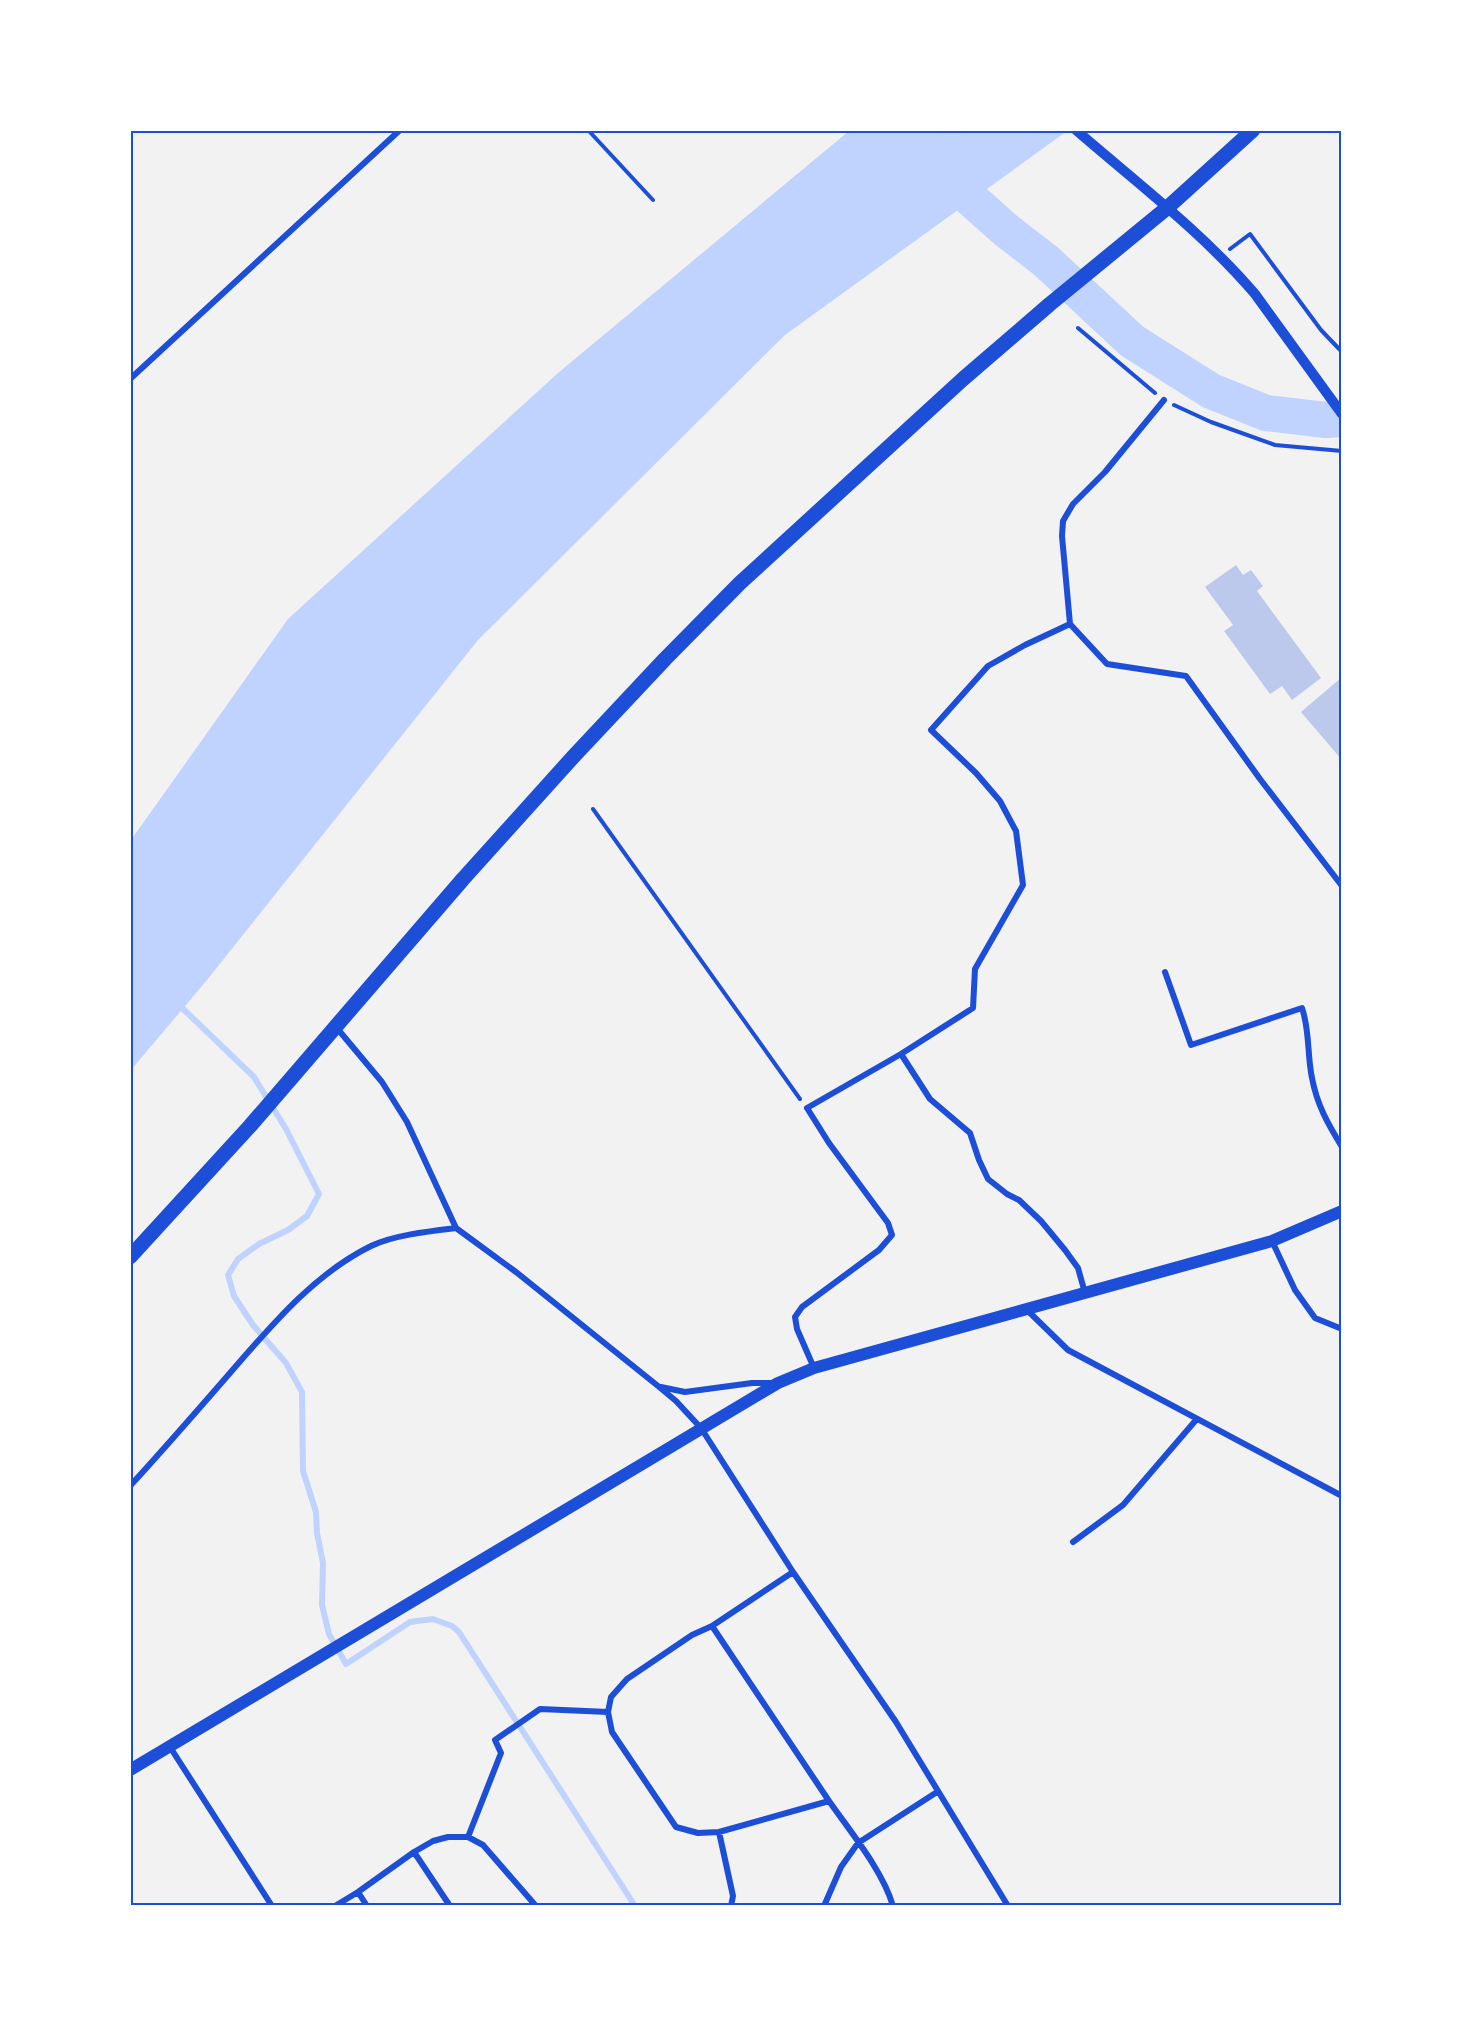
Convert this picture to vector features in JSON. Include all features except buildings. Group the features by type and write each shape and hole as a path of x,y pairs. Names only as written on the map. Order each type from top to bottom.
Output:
{"main road":[{"path":"130,1257 250,1126 471,870 665,659 792,533 1050,304 1167,208 1253,130"},
{"path":"130,1770 778,1383 814,1368 1272,1241 1341,1211"}],"street":[{"path":"130,379 400,130"},
{"path":"1076,130 1136,183 1197,232 1220,256 1255,294 1341,414"},
{"path":"1164,400 1105,472 1073,504 1063,521 1062,536 1071,624 1107,664 1186,676 1341,886"},
{"path":"814,1368 797,1329 795,1317 801,1307 879,1250 892,1235 888,1223 829,1143 807,1108 901,1054 973,1008 975,969 1023,885 1016,831 1000,801 976,773 931,730 988,666 1024,645 1071,624"},
{"path":"1165,972 1191,1045 1302,1008 1306,1020 1311,1077 1320,1112 1341,1147"},
{"path":"336,1027 382,1082 407,1122 456,1228 516,1272 658,1386 701,1428 793,1572 896,1722 1008,1905"},
{"path":"901,1054 930,1099 970,1133 988,1179 1019,1200 1041,1221 1065,1250 1078,1268 1086,1293"},
{"path":"130,1486 272,1326 339,1264 373,1245 419,1233 456,1228"},
{"path":"1272,1241 1295,1290 1315,1318 1341,1329"},
{"path":"1027,1310 1068,1350 1341,1496"},
{"path":"658,1386 685,1392 752,1383 778,1383"},
{"path":"1072,1542 1123,1505 1196,1420"},
{"path":"793,1572 627,1679 611,1697 608,1712 612,1732 676,1827 698,1833 719,1832 829,1801"},
{"path":"712,1626 858,1843 890,1893 893,1905"},
{"path":"468,1837 501,1753 495,1740 540,1708 608,1712"},
{"path":"170,1747 272,1905"},
{"path":"824,1905 841,1867 858,1843 937,1792"},
{"path":"719,1832 733,1896 731,1905"},
{"path":"335,1905 433,1841 448,1837 468,1837 483,1845 536,1905"},
{"path":"414,1852 450,1905"},
{"path":"358,1892 367,1905"}],"path":[{"path":"588,130 653,200"},
{"path":"1220,256 1250,234 1321,330 1341,352"},
{"path":"1077,328 1164,400 1211,422 1275,445 1341,451"},
{"path":"594,809 807,1108"}],"water":[{"path":"849,131 1067,131 785,335 478,640 207,980 131,1070 131,840 288,619 558,373"}],"waterway":[{"path":"949,160 954,184 1007,231 1046,261 1132,341 1211,391 1266,413 1326,420 1342,419"},
{"path":"178,1004 254,1077 286,1129 319,1194 307,1216 288,1230 259,1244 238,1259 228,1275 234,1296 253,1325 286,1363 302,1392 303,1471 316,1512 317,1533 323,1563 322,1605 329,1634 346,1664 410,1622 433,1619 452,1626 459,1632 635,1906"}]}
